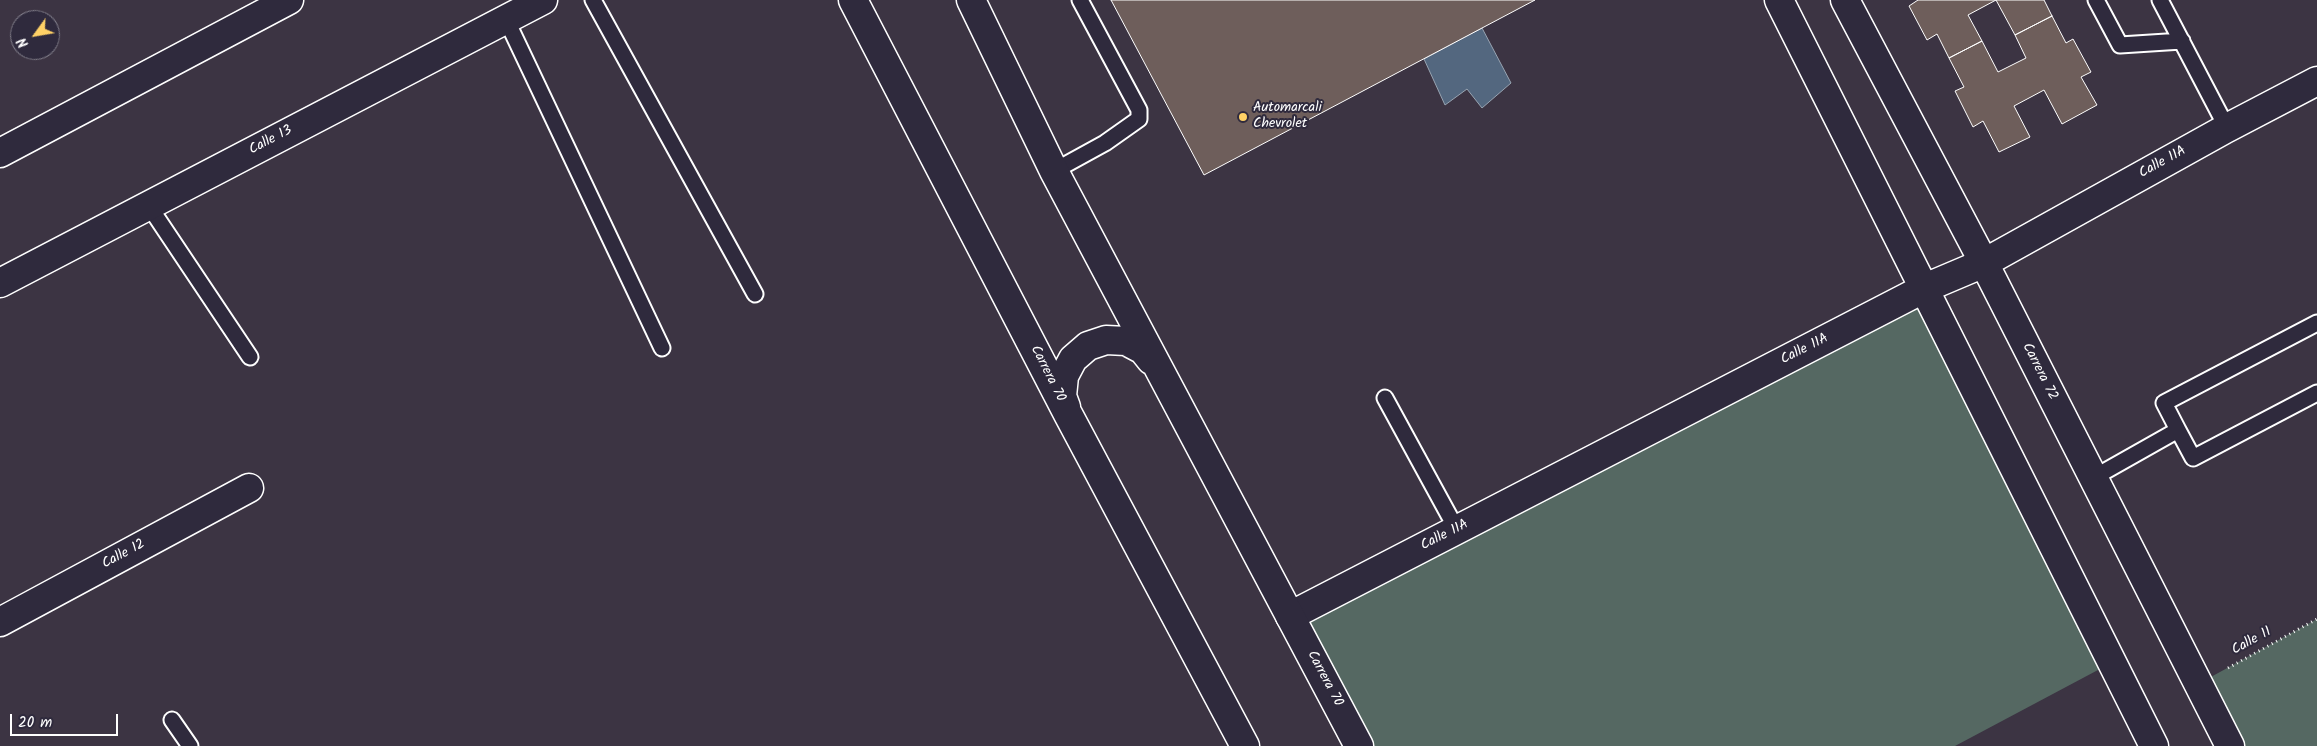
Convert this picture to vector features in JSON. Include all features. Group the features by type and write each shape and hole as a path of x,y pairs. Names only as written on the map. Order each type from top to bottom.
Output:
{"street":[{"path":"0,154 289,0"},
{"name":"Calle 13","path":"0,283 543,0"},
{"name":"Carrera 70","path":"971,0 1054,171 1359,746"},
{"path":"1779,0 2154,746"},
{"name":"Carrera 72","path":"1845,0 1984,263 2230,746"},
{"name":"Carrera 70","path":"855,5 1068,414 1246,746"},
{"name":"Calle 11A","path":"1290,616 1925,288 1984,263 2227,128 2317,81"},
{"path":"1068,414 1062,396 1064,376 1073,359 1088,346 1106,340 1126,342 1143,350 1156,365"},
{"name":"Calle 12","path":"0,622 249,488"}],"lane":[{"path":"592,0 755,294"},
{"path":"1054,171 1105,143 1138,119 1139,110 1080,0"},
{"path":"2096,0 2120,45 2182,42"},
{"path":"2160,0 2227,128"},
{"path":"506,19 662,348"},
{"path":"149,206 250,357"},
{"path":"2317,323 2164,403 2193,458 2317,393"},
{"path":"1385,398 1457,530"},
{"path":"2093,478 2178,430"},
{"path":"172,720 190,746"}],"path":[{"name":"Calle 11","path":"2198,684 2317,619"}],"green space":[{"path":"1925,288 2113,662 1955,746 1359,746 1290,616"},
{"path":"2317,619 2317,746 2230,746 2198,684"}],"water":[{"path":"1482,28 1511,83 1482,108 1467,89 1445,105 1424,59"}],"building":[{"name":"Automarcali Chevrolet","path":"1111,0 1535,0 1204,175"},
{"path":"1918,0 1996,0 1968,15 1982,41 1949,58 1937,34 1927,40 1909,6"},
{"path":"1996,0 2044,0 2052,16 2015,35"},
{"path":"2052,16 2066,43 2073,39 2091,72 2081,77 2097,105 2062,124 2044,90 2014,106 2030,137 1999,152 1983,121 1973,127 1955,91 1964,87 1949,58 1982,41 1998,72 2026,58 2015,35"}],"place":[{"name":"Automarcali Chevrolet","path":"1243,117"}]}
